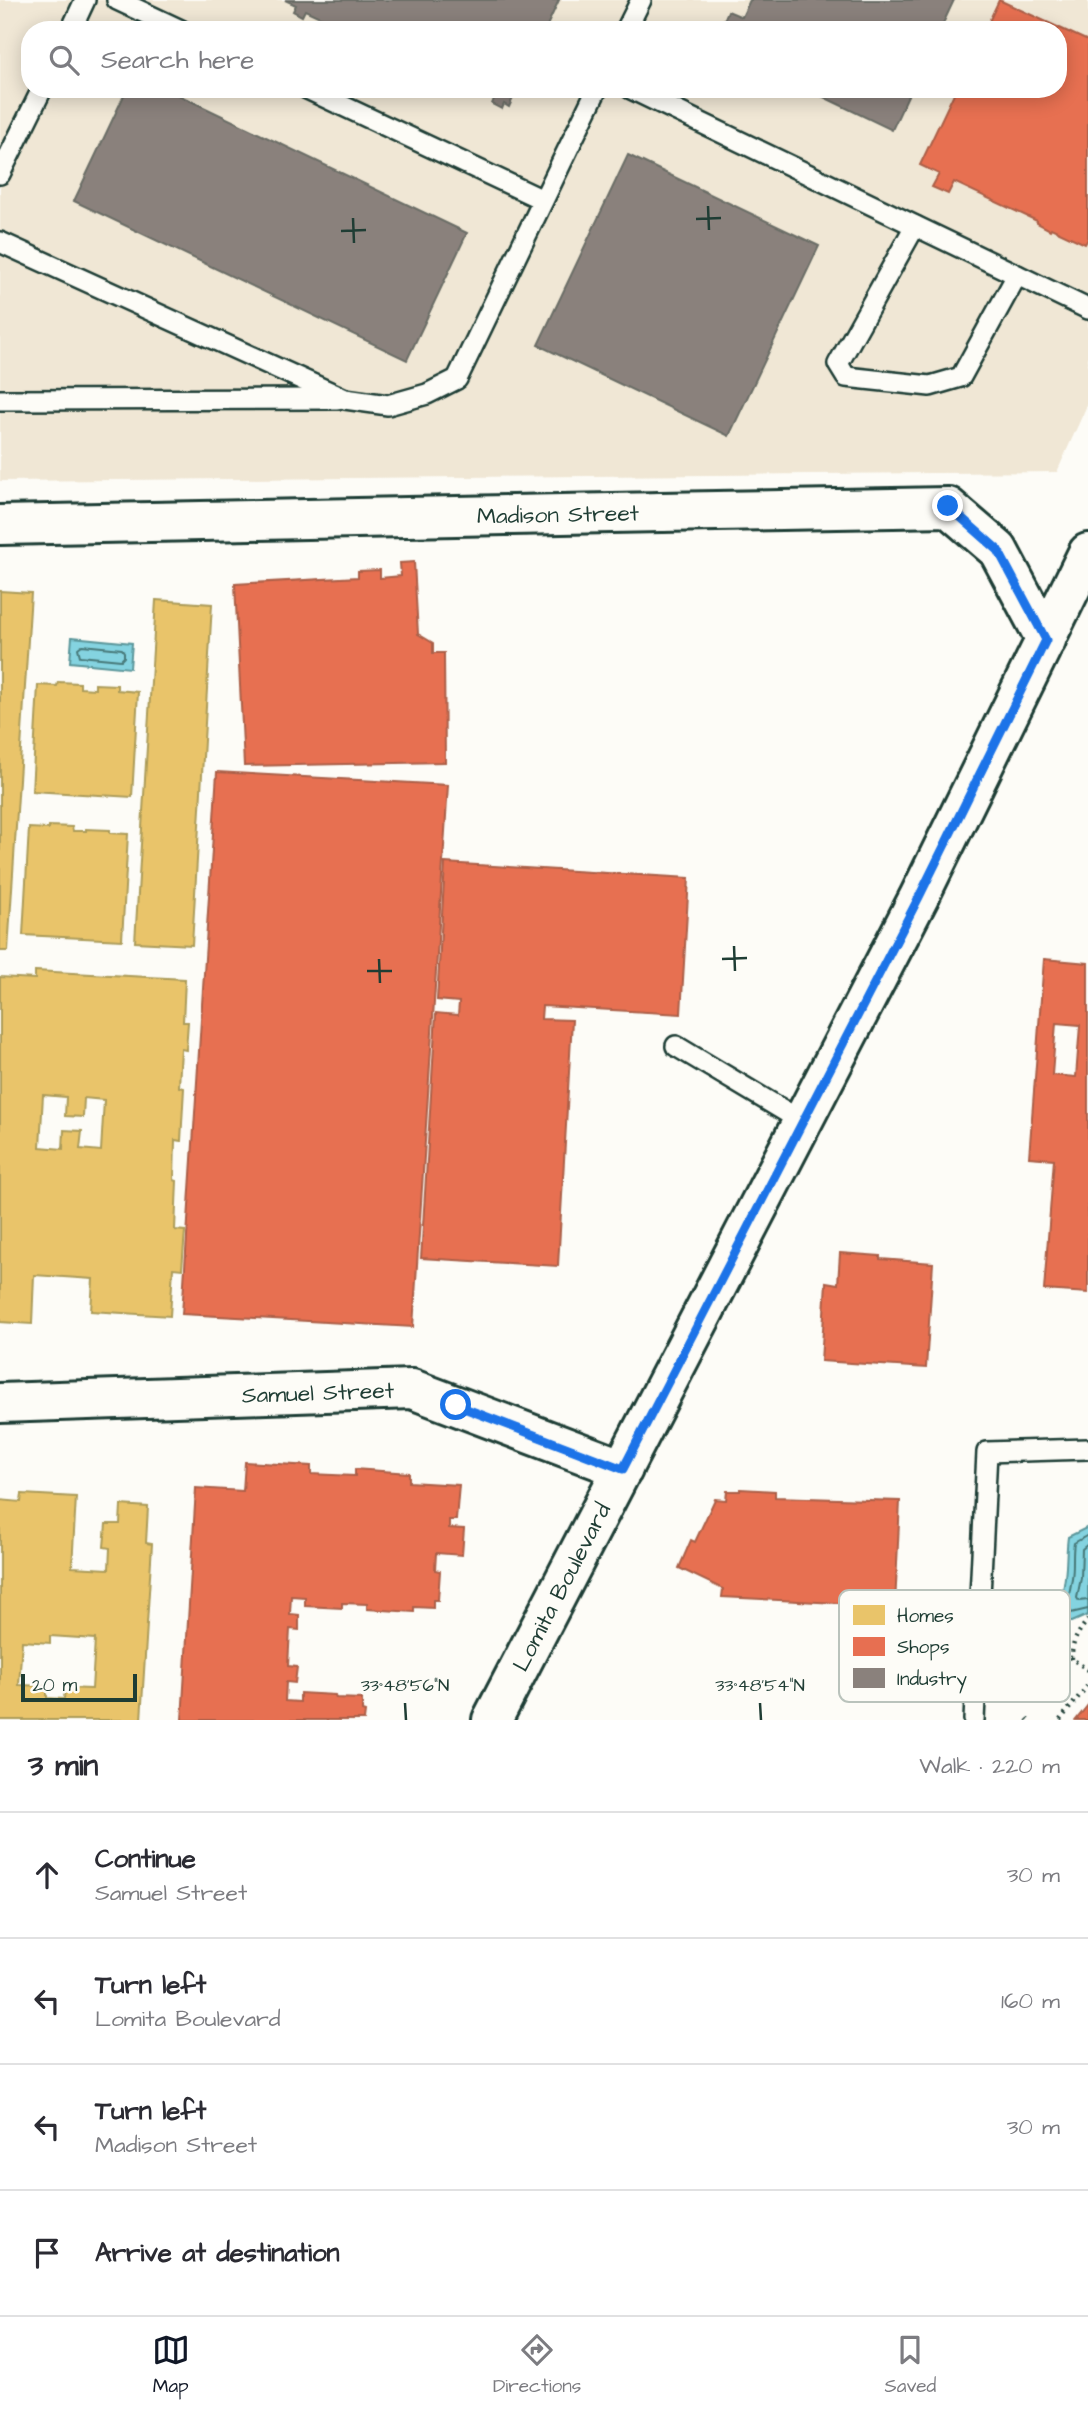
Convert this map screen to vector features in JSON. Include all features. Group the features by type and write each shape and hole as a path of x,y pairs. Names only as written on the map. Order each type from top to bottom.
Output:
{"street":[{"name":"Madison Street","path":"0,525 948,506 998,550 1046,640"},
{"name":"Lomita Boulevard","path":"492,1720 919,897 1088,553"},
{"name":"Samuel Street","path":"0,1403 412,1389 623,1469"}],"lane":[{"path":"75,21 85,0"},
{"path":"117,0 162,21"},
{"path":"630,21 640,0"},
{"path":"0,174 37,98"},
{"path":"326,98 543,200"},
{"path":"0,400 345,400 388,405 427,394 457,379 593,98"},
{"path":"650,98 1088,309"},
{"path":"915,226 838,364 846,377 930,386 961,377 1017,275"},
{"path":"0,242 345,400"},
{"path":"676,1046 803,1122"},
{"path":"981,1590 988,1452 1088,1449"},
{"path":"974,1720 975,1702"}],"path":[{"path":"1088,1620 1079,1631 1072,1649 1072,1659 1088,1670"},
{"path":"1060,1720 1088,1685"}],"shaded area":[{"path":"0,0 1088,0 1088,403 1057,472 0,481"}],"water":[{"path":"72,637 132,643 130,668 70,662"},
{"path":"1088,1527 1088,1615 1072,1622 1070,1590 1063,1590 1068,1537"}],"building: Homes":[{"path":"0,591 31,593 8,951 0,951"},
{"path":"156,600 212,604 192,945 135,942"},
{"path":"58,682 80,683 80,688 95,689 95,684 117,685 117,690 138,692 132,797 32,791 38,685 57,686"},
{"path":"49,826 72,827 73,831 110,830 110,833 128,834 122,940 23,935 29,828 49,829"},
{"path":"35,971 185,979 183,1022 188,1022 186,1050 181,1049 179,1087 184,1088 181,1141 175,1140 174,1180 177,1181 175,1230 185,1231 182,1269 173,1268 170,1316 91,1311 93,1279 34,1275 32,1324 0,1322 0,977 35,979","holes":["43,1095 66,1097 65,1116 83,1117 84,1098 104,1100 101,1151 80,1149 82,1131 64,1130 63,1149 40,1147"]},
{"path":"22,1494 76,1497 72,1567 109,1569 110,1548 104,1547 106,1524 120,1524 121,1505 148,1507 146,1543 152,1544 141,1720 0,1720 0,1500 21,1502","holes":["50,1636 95,1639 92,1689 65,1688 64,1699 47,1698 47,1686 19,1685 22,1641 50,1643"]}],"building: Shops":[{"path":"999,0 1045,21 989,21"},
{"path":"1067,31 1088,41 1088,239 1085,244 1051,228 1050,230 1037,221 954,182 948,194 932,187 939,174 920,165 952,98 1067,98"},
{"path":"414,562 418,634 433,643 433,653 444,653 445,762 244,766 235,584 358,577 358,571 380,570 380,578 401,576 400,563"},
{"path":"217,772 448,785 413,1327 182,1314"},
{"path":"445,863 689,878 681,1014 542,1006 541,1019 572,1020 558,1266 421,1258 436,1013 458,1015 459,1002 437,1000"},
{"path":"1044,959 1088,963 1088,1293 1044,1290 1054,1159 1029,1157","holes":["1056,1023 1080,1025 1076,1077 1052,1075"]},
{"path":"840,1253 933,1263 926,1368 821,1361 826,1282 838,1284"},
{"path":"245,1462 311,1466 311,1474 355,1476 355,1469 409,1473 409,1482 459,1485 456,1520 449,1520 449,1528 464,1529 462,1555 436,1553 435,1570 440,1571 438,1600 433,1600 433,1608 414,1607 414,1612 367,1609 367,1604 342,1603 342,1608 305,1606 305,1597 291,1596 290,1614 299,1615 299,1630 290,1629 288,1666 297,1667 295,1683 286,1682 285,1701 300,1702 300,1693 362,1699 364,1720 182,1720 196,1488 243,1491"},
{"path":"727,1491 775,1491 775,1497 900,1501 896,1590 839,1590 839,1603 722,1597 723,1589 679,1568 691,1540 695,1542 715,1499 726,1500"},
{"path":"1088,1705 1088,1720 1076,1720"}],"building: Industry":[{"path":"285,0 559,0 549,21 329,21 305,10 302,16 293,11 296,5"},
{"path":"750,0 954,0 944,21 724,21 728,11 742,17"},
{"path":"123,98 185,98 467,233 407,360 74,201"},
{"path":"492,98 513,98 509,107 504,104 502,109 492,104"},
{"path":"826,98 907,98 892,130"},
{"path":"628,155 819,246 729,436 538,345"}],"route":[{"path":"456,1405 623,1469 919,897 1046,640 998,550 948,506"}]}
